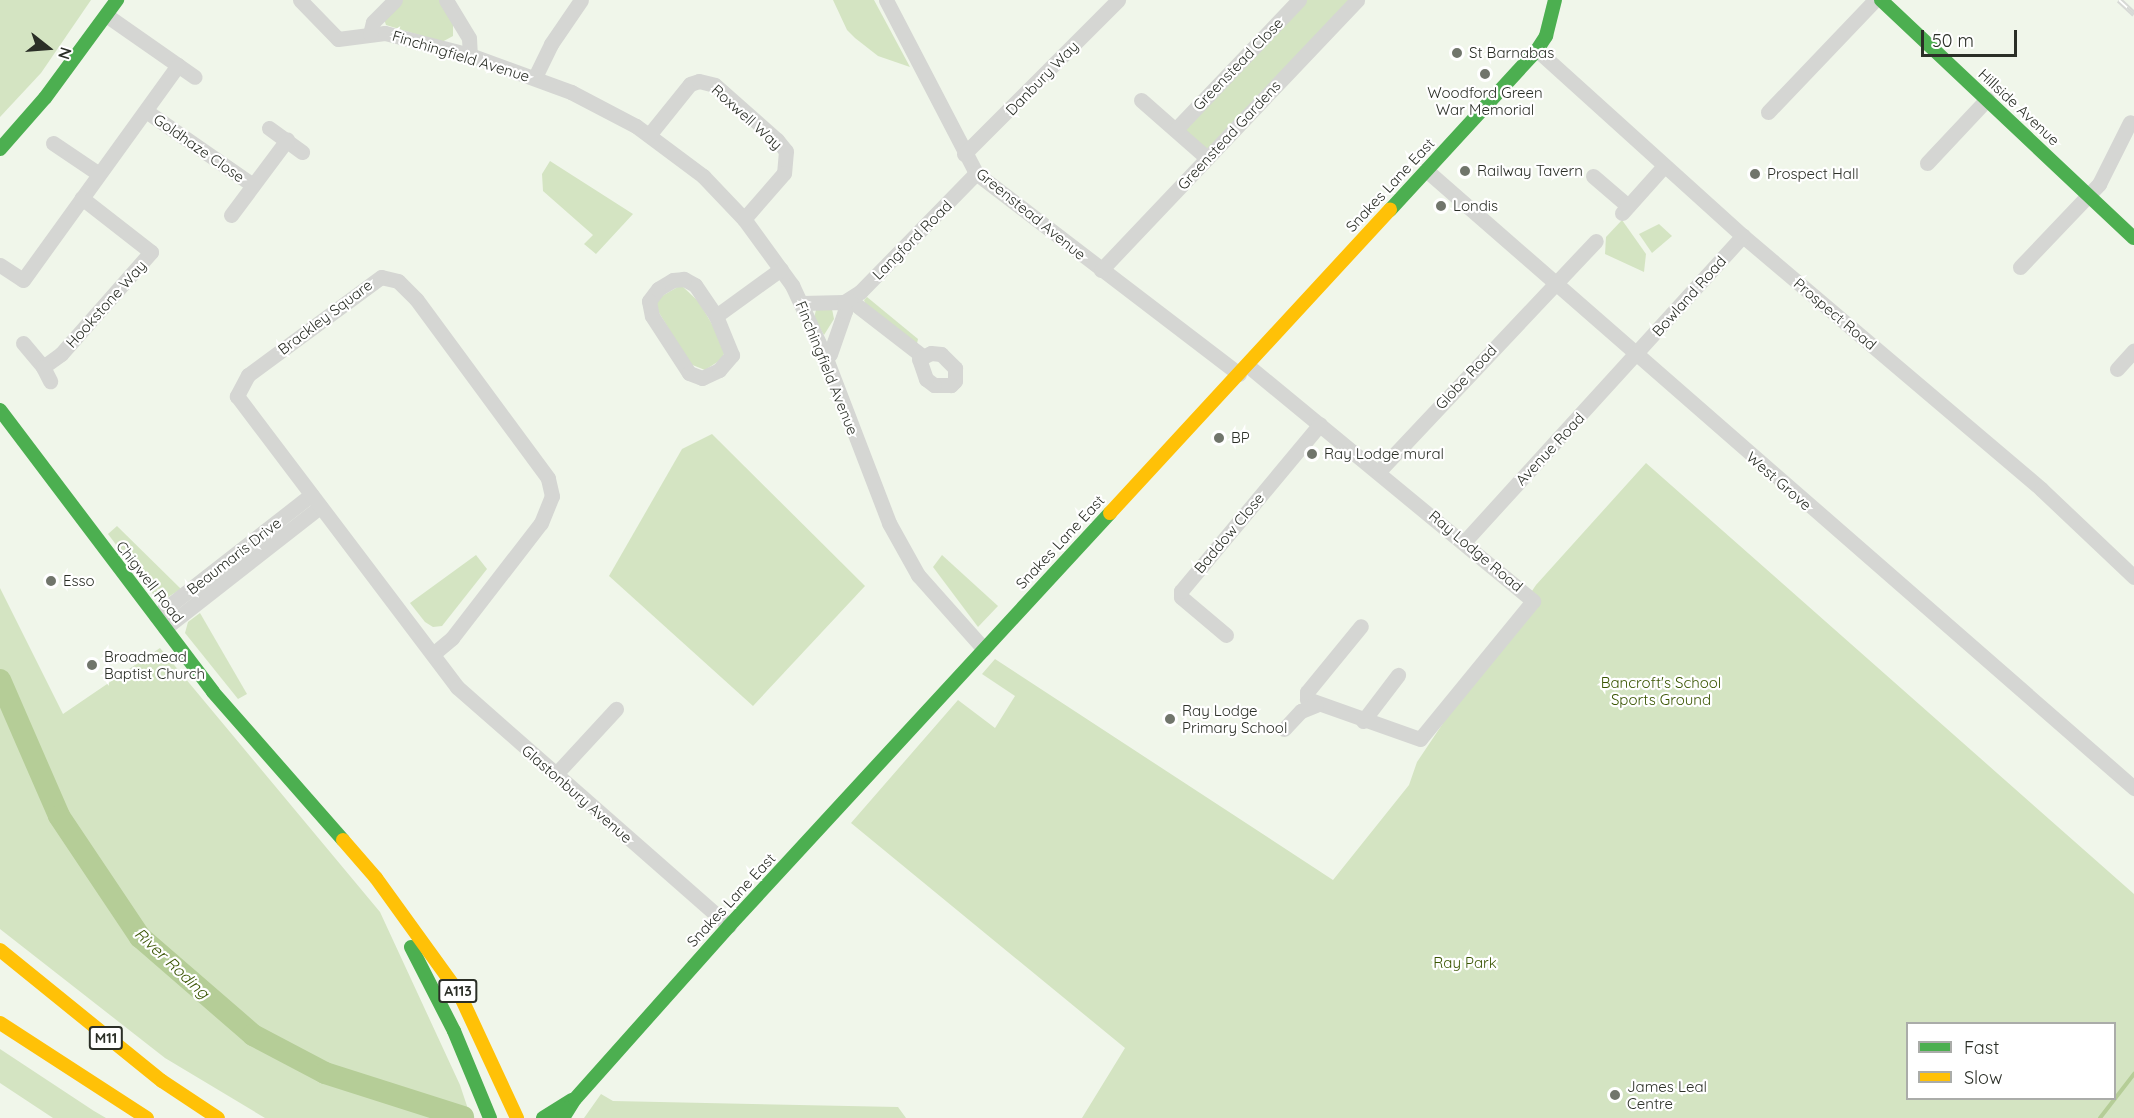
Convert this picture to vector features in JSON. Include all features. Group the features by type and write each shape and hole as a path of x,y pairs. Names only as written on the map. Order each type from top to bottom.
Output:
{"main road":[{"path":"0,149 45,98 117,0"},
{"name":"Snakes Lane East","path":"563,1118 575,1099 729,926 1537,50 1545,36 1555,0"},
{"name":"Hillside Avenue","path":"1881,0 2134,238"},
{"name":"Chigwell Road","path":"0,410 213,692 376,878 459,993 517,1118"},
{"name":"Chigwell Road","path":"376,878 454,1031 490,1118"},
{"name":"M11","path":"0,950 162,1081 218,1118"},
{"path":"0,1023 147,1118"},
{"name":"Snakes Lane East","path":"543,1118 575,1099"}],"street":[{"name":"Finchingfield Avenue","path":"300,0 338,39 385,33 470,55 572,92 649,135 703,176 744,219 781,269 802,303 894,533 918,575 984,649"},
{"path":"370,34 373,22 395,0"},
{"path":"446,0 469,38 470,55"},
{"path":"535,77 551,44 581,0"},
{"name":"Greenstead Avenue","path":"886,0 964,154 976,173 1101,270 1243,369"},
{"name":"Danbury Way","path":"964,154 1118,0"},
{"name":"Greenstead Close","path":"1177,128 1299,0"},
{"name":"Greenstead Gardens","path":"1101,270 1357,0"},
{"path":"1768,112 1875,0"},
{"path":"106,15 195,76"},
{"name":"Prospect Road","path":"1537,50 1743,236 2041,489 2134,577"},
{"path":"0,265 23,280 178,66"},
{"name":"Roxwell Way","path":"649,135 690,84 699,81 715,85 786,151 787,163 776,184 744,219"},
{"path":"1927,164 1988,99"},
{"path":"1141,100 1169,126 1177,128 1208,158"},
{"name":"Goldhaze Close","path":"146,111 253,185"},
{"path":"2020,267 2099,184 2130,122"},
{"path":"269,128 302,152"},
{"name":"Goldhaze Close","path":"231,215 286,140"},
{"path":"53,143 99,174"},
{"path":"1593,176 1625,210 1664,166"},
{"name":"West Grove","path":"1426,170 1636,357 2134,788"},
{"name":"Langford Road","path":"847,301 976,173"},
{"name":"Hookstone Way","path":"43,367 77,338 157,256 82,198"},
{"name":"Bowland Road","path":"1636,357 1743,236"},
{"name":"Globe Road","path":"1379,471 1596,241"},
{"path":"716,316 781,269"},
{"name":"Brackley Square","path":"381,277 398,280 548,478 552,496 541,523 452,638 433,654 237,396 242,381 370,282 381,277"},
{"path":"684,279 695,285 716,316 732,355 728,363 710,375 695,376 652,316 649,301 658,289 673,280 684,279"},
{"path":"825,356 830,354 847,301"},
{"path":"802,303 847,301 921,355"},
{"path":"23,343 43,367 50,381"},
{"path":"2117,369 2134,350"},
{"name":"Avenue Road","path":"1465,541 1636,357"},
{"name":"Ray Lodge Road","path":"1243,369 1320,424 1465,541 1531,598 1532,604 1422,736 1416,738 1314,705"},
{"name":"Baddow Close","path":"1226,635 1181,597 1181,591 1320,424"},
{"name":"Beaumaris Drive","path":"160,622 316,501"},
{"path":"1284,729 1301,711 1314,705 1307,692 1361,626"},
{"name":"Glastonbury Avenue","path":"433,654 457,687 729,926"},
{"path":"1363,721 1398,675"},
{"path":"555,775 616,709"}],"green space":[{"path":"0,0 91,0 41,73 0,117"},
{"path":"400,0 441,0 453,24 453,36 442,42 386,25 384,19"},
{"path":"833,0 874,0 910,67 878,56 855,38 847,30"},
{"path":"1307,0 1351,0 1206,153 1182,128"},
{"path":"550,161 633,214 596,254 584,244 593,235 543,191 542,174"},
{"path":"1622,220 1646,254 1644,272 1605,254 1606,237"},
{"path":"1659,224 1672,236 1652,253 1639,234"},
{"path":"681,285 699,302 726,348 722,359 705,370 690,364 655,306 657,299"},
{"path":"867,297 918,339 916,348 868,311 864,300"},
{"path":"832,309 834,319 824,335 814,318 816,310"},
{"path":"712,434 865,586 753,706 609,576 682,449"},
{"path":"1646,463 2134,894 2134,1118 1082,1118 1125,1048 851,823 958,700 995,728 1015,696 982,674 995,659 1333,880 1409,785 1417,762 1536,585"},
{"path":"117,526 181,589 165,599 153,594 108,534"},
{"path":"476,555 487,569 442,626 433,627 425,622 410,603"},
{"path":"942,555 998,606 978,627 933,567"},
{"path":"0,588 63,714 160,648 380,912 460,1085 471,1118 265,1118 165,1058 0,929"},
{"path":"200,613 247,694 238,699 185,633 188,622"},
{"path":"0,1049 106,1118 53,1118 0,1083"},
{"path":"601,1094 613,1101 898,1107 906,1118 584,1118"}],"waterway":[{"name":"River Roding","path":"0,680 59,816 140,937 253,1035 325,1073 463,1117"},
{"path":"2116,1097 2134,1074"},
{"path":"2100,1118 2114,1100"}],"railway":[{"path":"2119,0 2134,14"}],"traffic: fast":[{"path":"0,149 45,98 117,0"},
{"path":"1390,210 1537,50 1546,36 1555,0"},
{"path":"1881,0 2134,238"},
{"path":"0,410 213,692 343,840"},
{"path":"563,1118 575,1099 729,926 1110,513"},
{"path":"411,947 454,1031 490,1118"},
{"path":"543,1118 572,1100"}],"traffic: slow":[{"path":"1110,513 1390,210"},
{"path":"343,840 376,878 459,993 517,1118"},
{"path":"0,950 162,1081 218,1118"},
{"path":"0,1023 147,1118"}],"place":[{"name":"St Barnabas","path":"1457,53"},
{"name":"Woodford Green War Memorial","path":"1485,74"},
{"name":"Railway Tavern","path":"1465,171"},
{"name":"Prospect Hall","path":"1755,174"},
{"name":"Londis","path":"1441,206"},
{"name":"BP","path":"1219,438"},
{"name":"Ray Lodge mural","path":"1312,454"},
{"name":"Esso","path":"51,581"},
{"name":"Broadmead Baptist Church","path":"92,665"},
{"name":"Ray Lodge Primary School","path":"1170,719"},
{"name":"James Leal Centre","path":"1615,1095"}],"park label":[{"name":"Bancroft's School Sports Ground","path":"1661,690"},
{"name":"Ray Park","path":"1465,963"}]}
